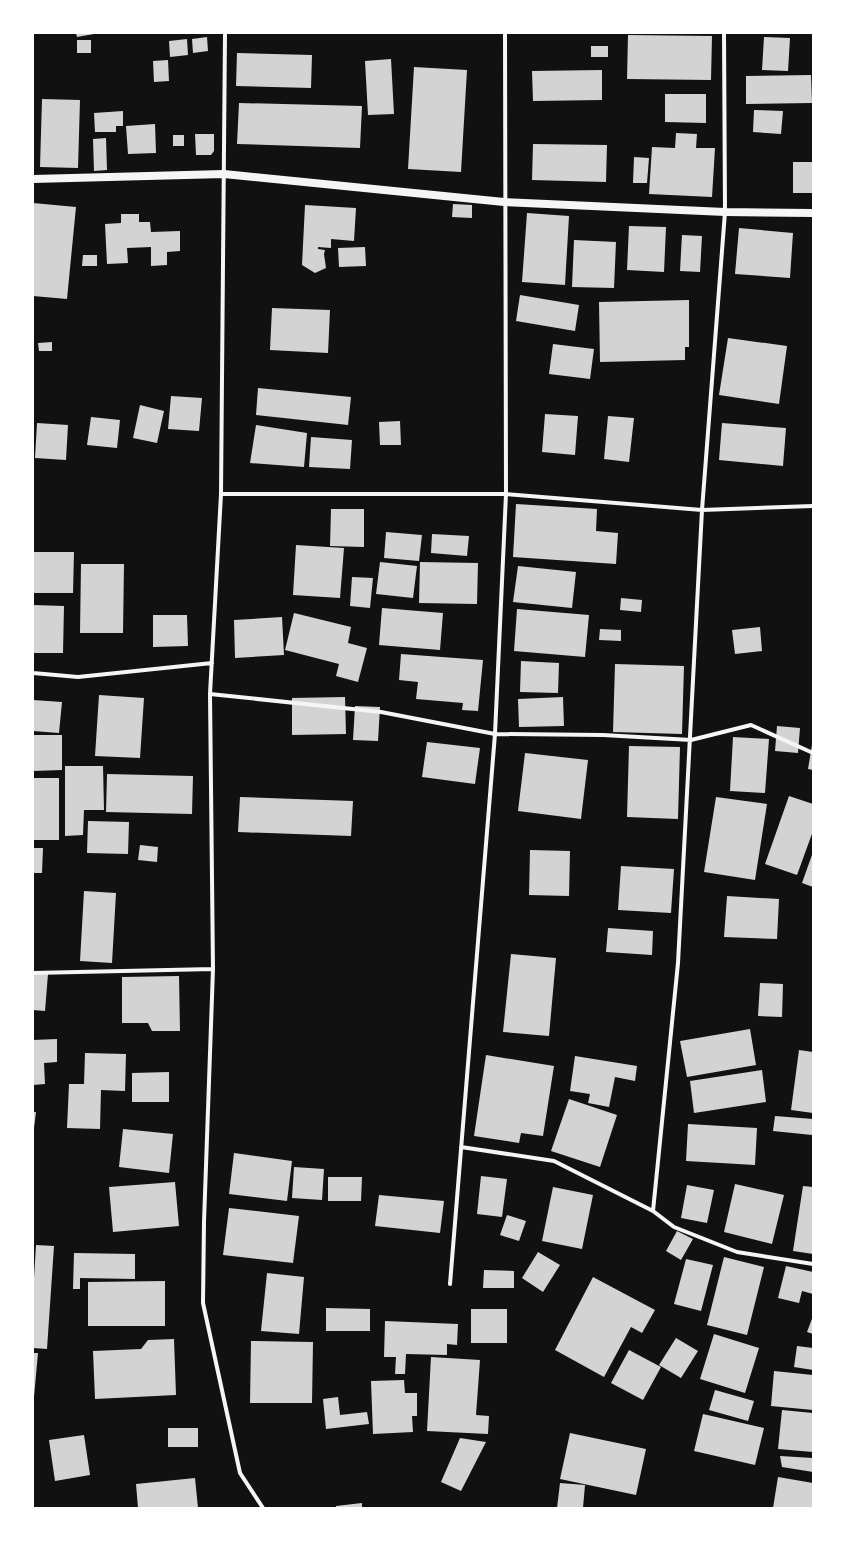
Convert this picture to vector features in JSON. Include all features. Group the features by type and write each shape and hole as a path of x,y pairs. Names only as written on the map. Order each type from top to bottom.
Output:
{"main road":[{"path":"33,179 224,174 504,202 725,212 813,213"}],"street":[{"path":"225,33 221,494 210,694 213,969 204,1222 203,1303 240,1473 264,1508"},
{"path":"450,1284 495,734 506,494 504,202 505,33"},
{"path":"653,1211 678,963 702,510 725,212 724,33"},
{"path":"221,494 506,494 702,510 813,506"},
{"path":"33,673 78,677 212,663"},
{"path":"210,694 381,712 495,734 603,735 691,740 751,725 813,753"},
{"path":"33,973 213,969"},
{"path":"461,1147 554,1161 653,1211 674,1227 737,1252 813,1264"}],"building":[{"path":"76,33 94,33 94,34 77,37"},
{"path":"628,35 712,36 711,80 627,79"},
{"path":"207,37 208,51 193,53 192,39"},
{"path":"764,37 790,38 788,71 762,70"},
{"path":"187,39 188,55 170,57 169,41"},
{"path":"77,40 91,40 91,53 77,53"},
{"path":"591,46 608,46 608,57 591,57"},
{"path":"237,53 312,55 311,88 236,86"},
{"path":"391,59 394,114 368,115 365,61"},
{"path":"168,60 169,81 154,82 153,61"},
{"path":"414,67 467,70 461,172 408,169"},
{"path":"602,70 602,100 533,101 532,71"},
{"path":"811,75 812,103 746,104 746,76"},
{"path":"665,94 706,94 706,123 665,122"},
{"path":"42,99 80,100 78,168 40,167"},
{"path":"239,103 362,106 360,148 237,144"},
{"path":"754,110 783,111 781,134 753,132"},
{"path":"123,111 123,126 116,126 116,132 95,132 94,113"},
{"path":"155,124 156,153 128,154 126,126"},
{"path":"676,133 697,134 696,148 715,148 712,197 649,194 652,147 675,148"},
{"path":"195,134 214,134 214,151 211,155 196,155"},
{"path":"173,135 184,135 184,146 173,146"},
{"path":"106,138 107,170 94,171 93,139"},
{"path":"533,144 607,145 606,182 532,180"},
{"path":"634,157 649,158 647,183 633,183"},
{"path":"793,162 813,162 813,193 793,193"},
{"path":"33,203 76,207 67,299 33,296"},
{"path":"453,204 472,205 472,218 452,217"},
{"path":"305,205 356,208 354,241 331,239 331,248 318,247 318,249 325,250 324,254 326,268 315,273 302,265"},
{"path":"527,213 569,216 565,285 522,282"},
{"path":"121,214 139,214 139,222 150,222 151,232 180,231 180,251 167,252 167,265 151,266 151,247 127,248 128,263 107,264 105,224 121,223"},
{"path":"629,226 666,227 664,272 627,270"},
{"path":"739,228 793,233 790,278 735,274"},
{"path":"682,235 702,236 700,272 680,271"},
{"path":"574,240 616,242 614,288 572,287"},
{"path":"365,247 366,266 339,267 338,248"},
{"path":"83,255 97,255 97,266 82,266"},
{"path":"520,295 579,305 575,331 516,321"},
{"path":"689,300 689,347 685,347 685,360 600,362 599,302"},
{"path":"272,308 330,310 328,353 270,350"},
{"path":"728,338 787,346 779,404 719,395"},
{"path":"52,342 52,351 39,351 38,343"},
{"path":"553,344 594,349 590,379 549,374"},
{"path":"258,388 351,397 348,425 256,415"},
{"path":"171,396 202,398 199,431 168,429"},
{"path":"140,405 164,411 157,443 133,438"},
{"path":"545,414 578,416 575,455 542,452"},
{"path":"608,416 634,418 629,462 604,459"},
{"path":"91,417 120,420 117,448 87,445"},
{"path":"400,421 401,445 380,445 379,422"},
{"path":"37,423 68,425 66,460 35,458"},
{"path":"722,423 786,428 783,466 719,460"},
{"path":"256,425 307,433 304,467 250,463"},
{"path":"311,437 352,440 350,469 309,467"},
{"path":"516,504 597,509 596,531 618,533 616,564 513,557"},
{"path":"331,509 364,509 364,547 330,546"},
{"path":"386,532 422,535 419,561 384,558"},
{"path":"432,534 469,536 467,556 431,553"},
{"path":"296,545 344,548 340,598 293,595"},
{"path":"33,552 74,552 73,593 33,593"},
{"path":"380,562 417,566 413,598 376,594"},
{"path":"420,562 478,563 477,604 419,603"},
{"path":"81,564 124,564 123,633 80,633"},
{"path":"518,566 576,572 572,608 513,602"},
{"path":"352,577 373,578 370,608 350,606"},
{"path":"621,598 642,600 641,612 620,610"},
{"path":"33,605 64,606 63,653 33,653"},
{"path":"382,608 443,613 440,650 379,645"},
{"path":"517,609 589,615 585,657 514,651"},
{"path":"294,613 351,627 348,643 367,648 358,682 336,676 339,664 285,650"},
{"path":"153,615 187,615 188,646 153,647"},
{"path":"282,617 284,655 235,658 234,620"},
{"path":"760,627 762,651 735,654 732,630"},
{"path":"600,629 621,630 621,641 599,640"},
{"path":"401,654 483,660 478,711 462,710 463,703 416,699 418,682 399,680"},
{"path":"521,661 559,663 558,693 520,692"},
{"path":"615,664 684,666 682,734 613,732"},
{"path":"99,695 144,698 140,758 95,756"},
{"path":"345,697 346,734 292,735 292,698"},
{"path":"563,697 564,726 519,727 518,699"},
{"path":"33,700 62,702 59,733 33,731"},
{"path":"355,706 380,707 378,741 353,740"},
{"path":"777,726 800,728 798,753 775,751"},
{"path":"33,735 62,735 62,770 33,771"},
{"path":"733,737 769,739 765,793 730,791"},
{"path":"427,742 480,748 475,784 422,777"},
{"path":"813,745 813,770 808,769"},
{"path":"629,746 680,747 678,819 627,817"},
{"path":"525,753 588,760 581,819 518,811"},
{"path":"65,766 103,766 104,810 84,810 83,835 65,836"},
{"path":"107,774 193,776 192,814 106,812"},
{"path":"33,778 59,778 59,840 33,840"},
{"path":"789,796 813,804 813,831 797,875 765,864"},
{"path":"240,797 353,801 351,836 238,832"},
{"path":"716,797 767,804 755,880 704,872"},
{"path":"88,821 129,822 128,854 87,853"},
{"path":"140,845 158,847 157,862 138,860"},
{"path":"33,848 43,848 42,873 33,873"},
{"path":"530,850 570,851 569,896 529,895"},
{"path":"813,852 813,887 802,883"},
{"path":"621,866 674,869 671,913 618,910"},
{"path":"84,891 116,893 112,963 80,961"},
{"path":"727,896 779,899 777,939 724,937"},
{"path":"608,928 653,931 652,955 606,952"},
{"path":"511,954 556,958 549,1036 503,1032"},
{"path":"33,973 48,974 45,1011 33,1010"},
{"path":"179,976 180,1031 152,1031 148,1023 122,1023 122,977"},
{"path":"760,983 783,984 782,1017 758,1016"},
{"path":"750,1029 756,1065 687,1077 680,1041"},
{"path":"57,1039 57,1062 44,1063 45,1084 33,1085 33,1040"},
{"path":"799,1050 813,1052 813,1113 791,1110"},
{"path":"85,1053 126,1054 125,1091 101,1090 100,1129 67,1128 69,1084 84,1084"},
{"path":"486,1055 554,1066 543,1136 521,1133 519,1143 474,1136"},
{"path":"575,1056 637,1066 635,1081 615,1077 609,1107 588,1103 590,1094 570,1091"},
{"path":"762,1070 766,1102 694,1113 690,1081"},
{"path":"169,1072 169,1102 132,1102 132,1073"},
{"path":"569,1099 617,1115 600,1167 551,1151"},
{"path":"33,1112 36,1112 34,1128 33,1127"},
{"path":"775,1116 813,1119 812,1135 773,1131"},
{"path":"688,1124 757,1128 755,1165 686,1161"},
{"path":"123,1129 173,1134 169,1173 119,1167"},
{"path":"234,1153 292,1161 287,1201 229,1194"},
{"path":"294,1167 324,1169 322,1200 292,1198"},
{"path":"481,1176 507,1179 502,1217 477,1214"},
{"path":"328,1177 362,1177 361,1201 328,1201"},
{"path":"175,1182 179,1226 113,1232 109,1187"},
{"path":"735,1184 784,1195 772,1244 724,1232"},
{"path":"687,1185 714,1190 707,1223 681,1218"},
{"path":"803,1186 813,1187 813,1254 793,1251"},
{"path":"553,1187 593,1195 582,1249 542,1241"},
{"path":"379,1195 444,1201 440,1233 375,1226"},
{"path":"229,1208 299,1216 293,1263 223,1255"},
{"path":"507,1215 526,1221 519,1241 500,1235"},
{"path":"677,1231 693,1239 681,1260 666,1251"},
{"path":"36,1245 54,1246 47,1349 33,1348 33,1294"},
{"path":"538,1252 560,1265 543,1292 522,1278"},
{"path":"74,1253 135,1254 135,1279 80,1278 80,1289 73,1289"},
{"path":"724,1257 764,1267 747,1335 707,1325"},
{"path":"686,1259 713,1265 701,1311 674,1304"},
{"path":"786,1266 813,1272 813,1294 802,1291 799,1303 778,1298"},
{"path":"484,1270 514,1271 514,1288 483,1288"},
{"path":"267,1273 304,1277 299,1334 261,1331"},
{"path":"593,1277 655,1310 642,1333 631,1327 604,1377 555,1350"},
{"path":"165,1281 165,1326 88,1326 88,1282"},
{"path":"326,1308 370,1309 370,1331 326,1331"},
{"path":"471,1309 507,1309 507,1343 471,1343"},
{"path":"813,1316 813,1334 807,1332"},
{"path":"385,1321 458,1324 457,1345 447,1344 447,1355 406,1354 405,1374 395,1374 396,1357 384,1357"},
{"path":"714,1334 759,1348 745,1393 700,1379"},
{"path":"676,1338 698,1351 681,1378 659,1365"},
{"path":"174,1339 176,1395 95,1399 93,1351 141,1349 148,1340"},
{"path":"251,1341 313,1342 312,1403 250,1403"},
{"path":"797,1346 813,1348 813,1370 794,1367"},
{"path":"629,1350 661,1367 643,1400 611,1383"},
{"path":"33,1353 38,1353 34,1397 33,1397"},
{"path":"431,1357 480,1360 476,1415 489,1416 488,1434 427,1431"},
{"path":"774,1371 813,1375 813,1410 771,1406"},
{"path":"404,1380 405,1393 417,1393 417,1416 412,1416 413,1432 373,1434 371,1381"},
{"path":"715,1390 754,1401 748,1421 709,1410"},
{"path":"338,1397 340,1415 367,1412 369,1424 326,1429 323,1399"},
{"path":"782,1410 813,1413 813,1452 778,1449"},
{"path":"703,1414 764,1428 755,1465 694,1451"},
{"path":"168,1428 198,1428 198,1447 168,1447"},
{"path":"570,1433 646,1449 636,1495 560,1479"},
{"path":"84,1435 90,1475 55,1481 49,1440"},
{"path":"460,1438 486,1442 461,1491 441,1482"},
{"path":"780,1456 813,1458 813,1472 782,1467"},
{"path":"778,1477 813,1483 813,1508 773,1508"},
{"path":"195,1478 198,1508 138,1508 136,1484"},
{"path":"560,1483 585,1485 583,1508 557,1508"},
{"path":"362,1503 362,1508 336,1508 336,1506"}]}
